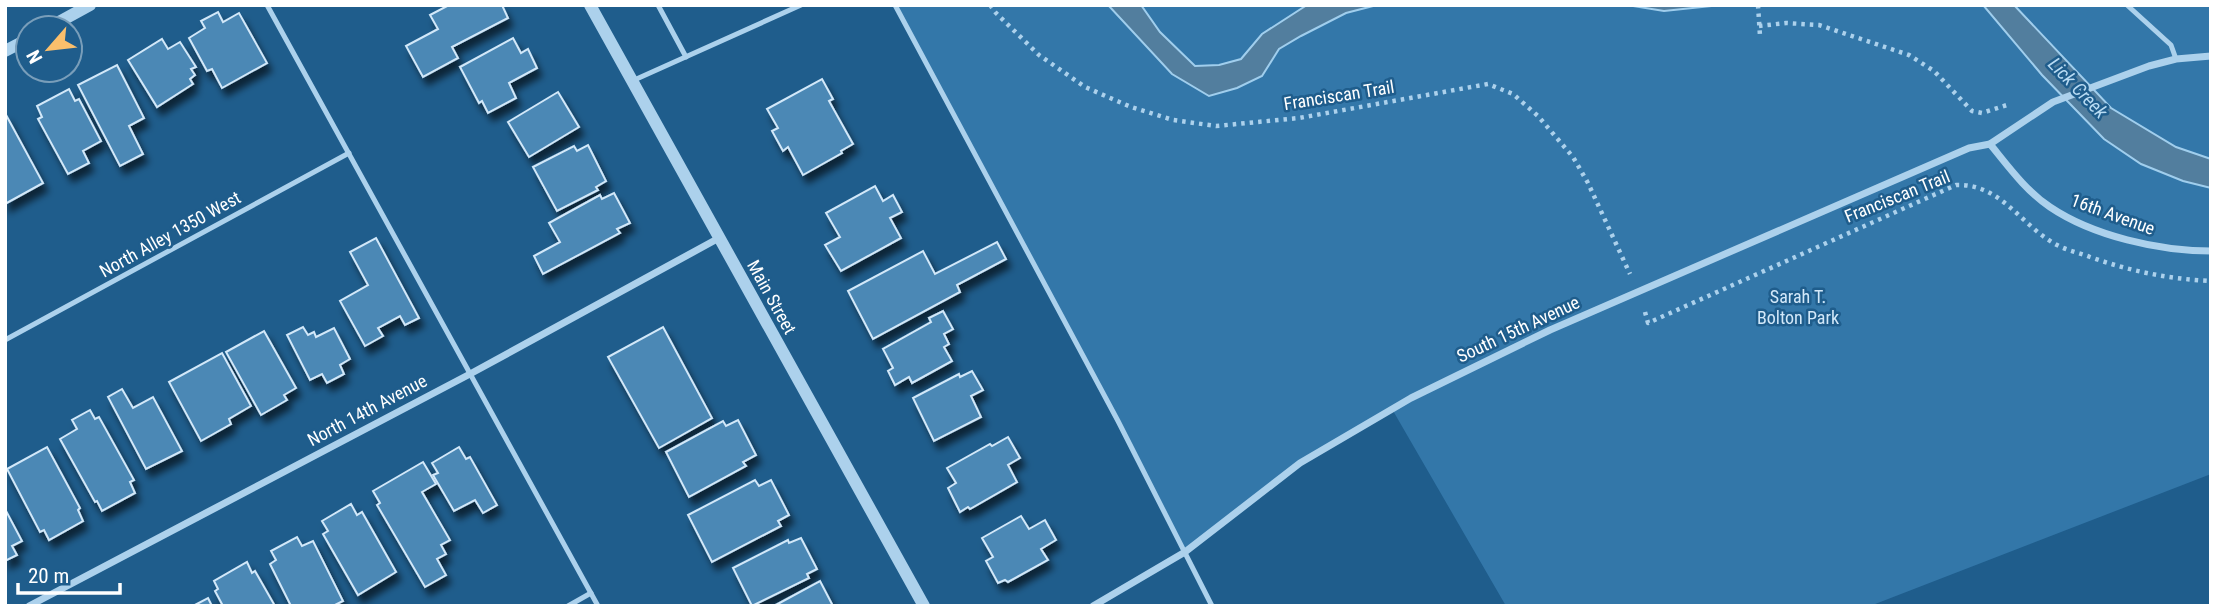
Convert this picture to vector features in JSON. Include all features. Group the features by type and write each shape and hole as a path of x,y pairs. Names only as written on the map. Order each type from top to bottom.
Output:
{"street":[{"path":"74,14 90,5"},
{"name":"Main Street","path":"590,5 923,606"},
{"name":"South 15th Avenue","path":"1093,606 1185,552 1300,463 1402,403 1479,363 1948,157 1969,148 1990,144 2053,102 2176,59 2211,56"},
{"name":"16th Avenue","path":"1990,144 2027,187 2049,207 2077,221 2143,245 2211,251"},
{"name":"North 14th Avenue","path":"29,606 470,374 719,238"}],"lane":[{"path":"267,5 598,606"},
{"path":"658,5 686,57"},
{"path":"632,80 801,5"},
{"path":"895,5 1118,421 1212,606"},
{"path":"2127,5 2171,45 2176,59"},
{"name":"North Alley 1350 West","path":"5,340 349,153"},
{"path":"568,606 592,593"}],"path":[{"name":"Franciscan Trail","path":"990,5 1039,55 1086,86 1132,107 1173,120 1216,126 1299,118 1488,84 1513,94 1538,116 1573,157 1588,183 1628,271"},
{"path":"1758,6 1760,36"},
{"path":"1759,26 1786,23 1819,26 1909,55 1934,71 1972,111 1982,113 2014,102"},
{"name":"Franciscan Trail","path":"1642,306 1648,323 1923,198 1964,184 1988,191 2058,246 2119,267 2169,279 2211,281"}],"green space":[{"name":"Sarah T. Bolton Park","path":"895,5 2211,5 2211,474 1870,606 1506,606 1392,409 1300,463 1185,552"}],"water":[{"path":"1108,5 1141,5 1160,32 1195,66 1219,65 1241,59 1262,34 1307,5 1377,5 1346,13 1301,36 1279,49 1262,76 1237,88 1209,96 1172,74"},
{"path":"1627,5 1721,5 1664,11"},
{"name":"Lick Creek","path":"1983,5 2014,5 2111,108 2176,147 2211,159 2211,188 2183,181 2141,164 2104,139 2042,75"}],"building":[{"path":"449,5 502,5 508,18 452,47 458,58 423,77 406,46 438,29 430,15"},
{"path":"218,12 223,22 239,13 267,63 222,88 212,69 207,71 189,38 205,28 201,21"},
{"path":"513,38 521,53 528,49 537,68 509,83 516,98 488,113 482,101 479,103 460,67"},
{"path":"162,39 168,49 180,42 196,67 191,69 195,75 190,79 193,84 157,107 128,60"},
{"path":"117,65 144,118 129,126 143,154 120,166 78,85"},
{"path":"822,79 833,99 829,101 853,144 803,175 788,147 783,151 772,131 778,128 767,109"},
{"path":"69,89 75,101 79,99 101,141 83,151 89,163 68,174 38,119 42,117 37,106"},
{"path":"558,92 579,127 529,157 508,122"},
{"path":"5,113 43,183 5,204"},
{"path":"588,145 606,181 596,187 598,190 557,211 533,167 574,146 577,151"},
{"path":"875,186 883,201 893,195 902,212 890,218 901,238 841,271 825,245 840,237 826,213"},
{"path":"614,193 630,223 617,229 620,233 543,274 534,256 560,242 549,223 600,195 602,199"},
{"path":"376,238 419,318 405,325 400,316 378,328 383,336 365,346 340,301 368,285 350,252"},
{"path":"997,242 1006,259 957,285 960,292 873,339 848,291 923,251 935,274"},
{"path":"943,311 953,329 944,334 949,344 944,347 952,361 912,383 909,377 895,385 888,371 893,368 883,349 931,322 929,318"},
{"path":"303,327 308,335 314,332 316,337 334,328 350,359 340,365 344,374 327,383 322,374 310,380 287,335"},
{"path":"663,327 712,418 659,448 608,357"},
{"path":"264,331 296,388 284,395 287,400 261,415 226,352"},
{"path":"222,353 251,406 229,419 231,424 201,441 169,382"},
{"path":"972,371 983,390 971,396 981,417 934,441 913,398 959,374 960,377"},
{"path":"122,389 133,408 153,397 182,451 146,469 108,397"},
{"path":"90,410 95,419 99,417 134,480 130,482 135,493 102,511 60,439 77,429 72,420"},
{"path":"738,420 756,455 743,462 746,466 689,497 666,452 723,421 726,426"},
{"path":"1008,437 1020,458 1008,465 1017,482 960,512 948,488 956,483 947,468"},
{"path":"47,447 80,508 78,510 83,521 49,540 44,530 40,532 7,469"},
{"path":"459,447 466,459 470,457 497,505 483,513 475,500 454,511 433,475 438,473 432,463"},
{"path":"423,462 436,484 422,492 450,540 441,545 446,554 437,559 446,575 425,587 377,505 380,503 373,491"},
{"path":"755,480 759,486 771,480 789,515 778,521 781,526 712,562 688,515"},
{"path":"351,504 357,515 362,512 396,572 358,595 323,534 328,531 322,521"},
{"path":"5,509 22,541 12,546 17,555 5,561"},
{"path":"1021,516 1029,529 1045,520 1056,540 1041,549 1048,560 1008,582 1005,580 998,583 986,561 993,557 982,538"},
{"path":"297,537 302,546 313,541 343,601 333,606 291,606 270,564 276,560 271,551"},
{"path":"801,538 817,569 807,574 809,578 752,606 733,568 788,540 789,543"},
{"path":"247,562 275,606 223,606 215,591 218,589 214,581"},
{"path":"820,581 833,606 774,606"},
{"path":"208,598 212,606 193,606"}]}
